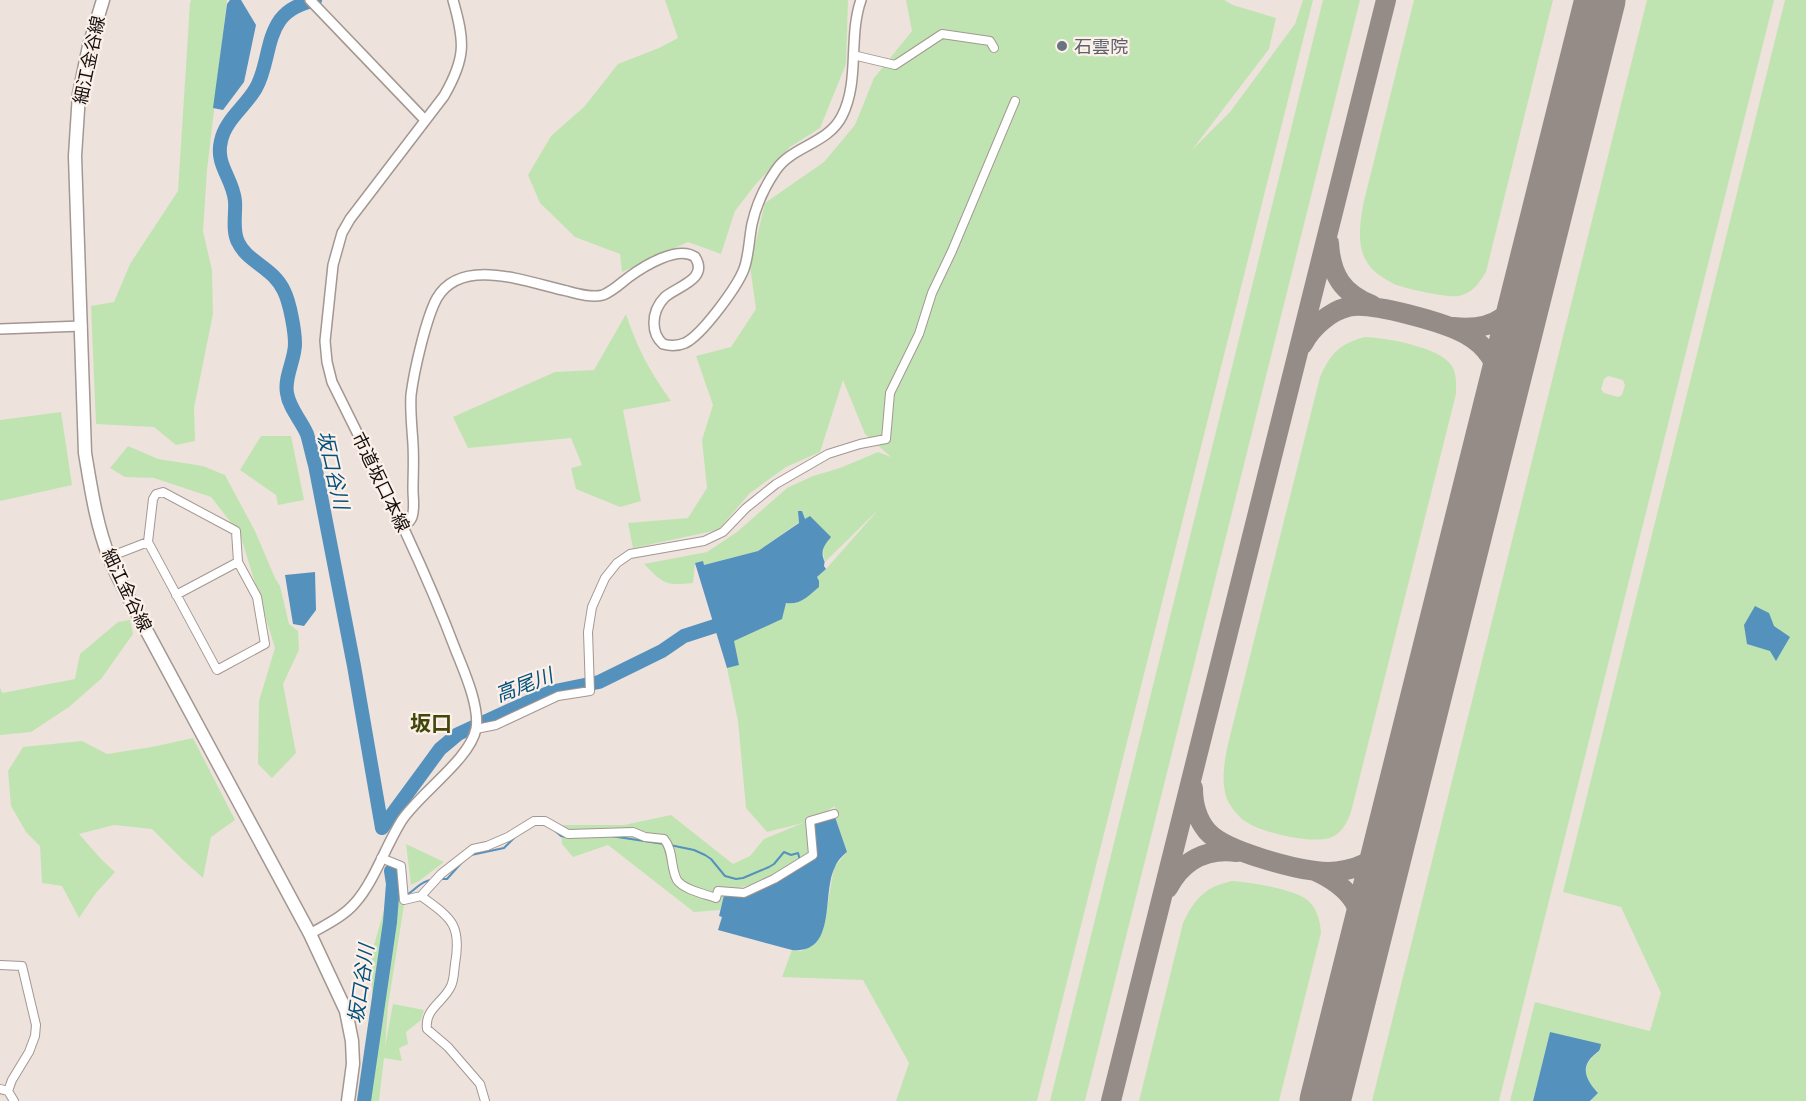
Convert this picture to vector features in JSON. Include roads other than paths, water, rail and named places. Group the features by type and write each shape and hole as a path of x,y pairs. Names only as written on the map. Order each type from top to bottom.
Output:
{"main road":[{"name":"細江金谷線","path":"103,2 89,46 79,94 75,156 86,453 91,489 109,557 123,587 310,934 346,1011 352,1041 353,1064 348,1101"}],"street":[{"name":"市道坂口本線","path":"310,934 341,915 355,903 367,886 402,820 418,800 465,753 476,729 475,704 438,604 332,382 325,341 333,265 342,232 444,96 456,76 462,54 460,25 453,0"},
{"path":"403,527 411,519 413,508 412,387 430,315 438,296 444,289 458,279 483,274 577,294 600,296 615,289 644,267 670,255 685,253 695,257 699,267 698,273 688,283 665,298 654,317 656,335 663,344 675,346 685,343 704,327 739,279 747,258 760,200 776,169 791,156 824,136 841,117 848,98 856,18 861,0"},
{"path":"313,3 425,120"},
{"path":"853,55 896,65 942,34 990,41 994,48"},
{"path":"476,729 496,725 558,696 590,691 588,632 592,607 605,578 617,563 630,554 704,541 723,532 746,508 776,484 828,454 886,439 890,393 919,334 932,293 952,252 1015,101"},
{"path":"0,328 82,326"},
{"path":"164,492 236,531 238,562 257,597 265,644 217,670 148,542 153,499 156,494 164,492"},
{"path":"109,557 148,542"},
{"path":"177,595 238,562"},
{"path":"381,858 401,866 404,900 421,896 472,849 487,846 508,837 534,821 545,821 568,834 633,832 645,837 664,839 668,844 678,880 687,888 716,898 718,891 744,893 774,879 813,855 810,821 834,814"},
{"path":"421,896 449,918 454,927 458,945 451,986 429,1014 426,1022 427,1029 448,1047 480,1084 485,1101"},
{"path":"0,965 22,966 36,1025 29,1052 4,1090 14,1101"}],"water":[{"path":"230,0 241,0 256,25 244,82 223,110 213,108 227,4"},
{"path":"798,511 802,511 805,519 810,516 831,537 823,551 826,569 817,577 819,587 800,601 786,603 782,619 734,641 739,665 727,668 695,563 703,561 704,565 758,551 799,523"},
{"path":"315,572 316,610 304,626 293,624 285,575"},
{"path":"1755,606 1769,613 1774,626 1790,637 1776,661 1770,651 1747,644 1744,625"},
{"path":"834,814 847,852 837,863 831,878 822,933 816,943 806,949 792,950 718,930 725,891 744,893 813,856 810,821"},
{"path":"1550,1032 1601,1044 1599,1051 1589,1060 1586,1070 1588,1079 1598,1093 1590,1101 1533,1101"}],"waterway":[{"name":"坂口谷川","path":"315,0 287,12 275,28 260,80 223,133 220,157 234,193 235,232 238,242 248,255 280,283 290,310 295,344 286,387 287,393 290,404 307,434 315,465 354,666 382,828"},
{"name":"高尾川","path":"382,828 440,749 458,734 550,692 599,682 662,651 684,636 715,626"},
{"path":"553,829 566,837"},
{"path":"471,855 504,848 516,836"},
{"path":"611,836 664,844"},
{"path":"670,845 705,855 725,876 736,879 769,867 784,852 791,855 798,853 800,860"},
{"path":"439,879 447,879 464,860"},
{"name":"坂口谷川","path":"364,1101 390,922 393,884 391,871"},
{"path":"406,895 424,882 431,880"},
{"name":"坂口谷川","path":"384,959 395,899 400,897"}],"place":[{"name":"石雲院","path":"1062,46"}],"district":[{"name":"坂口","path":"431,723"}]}
